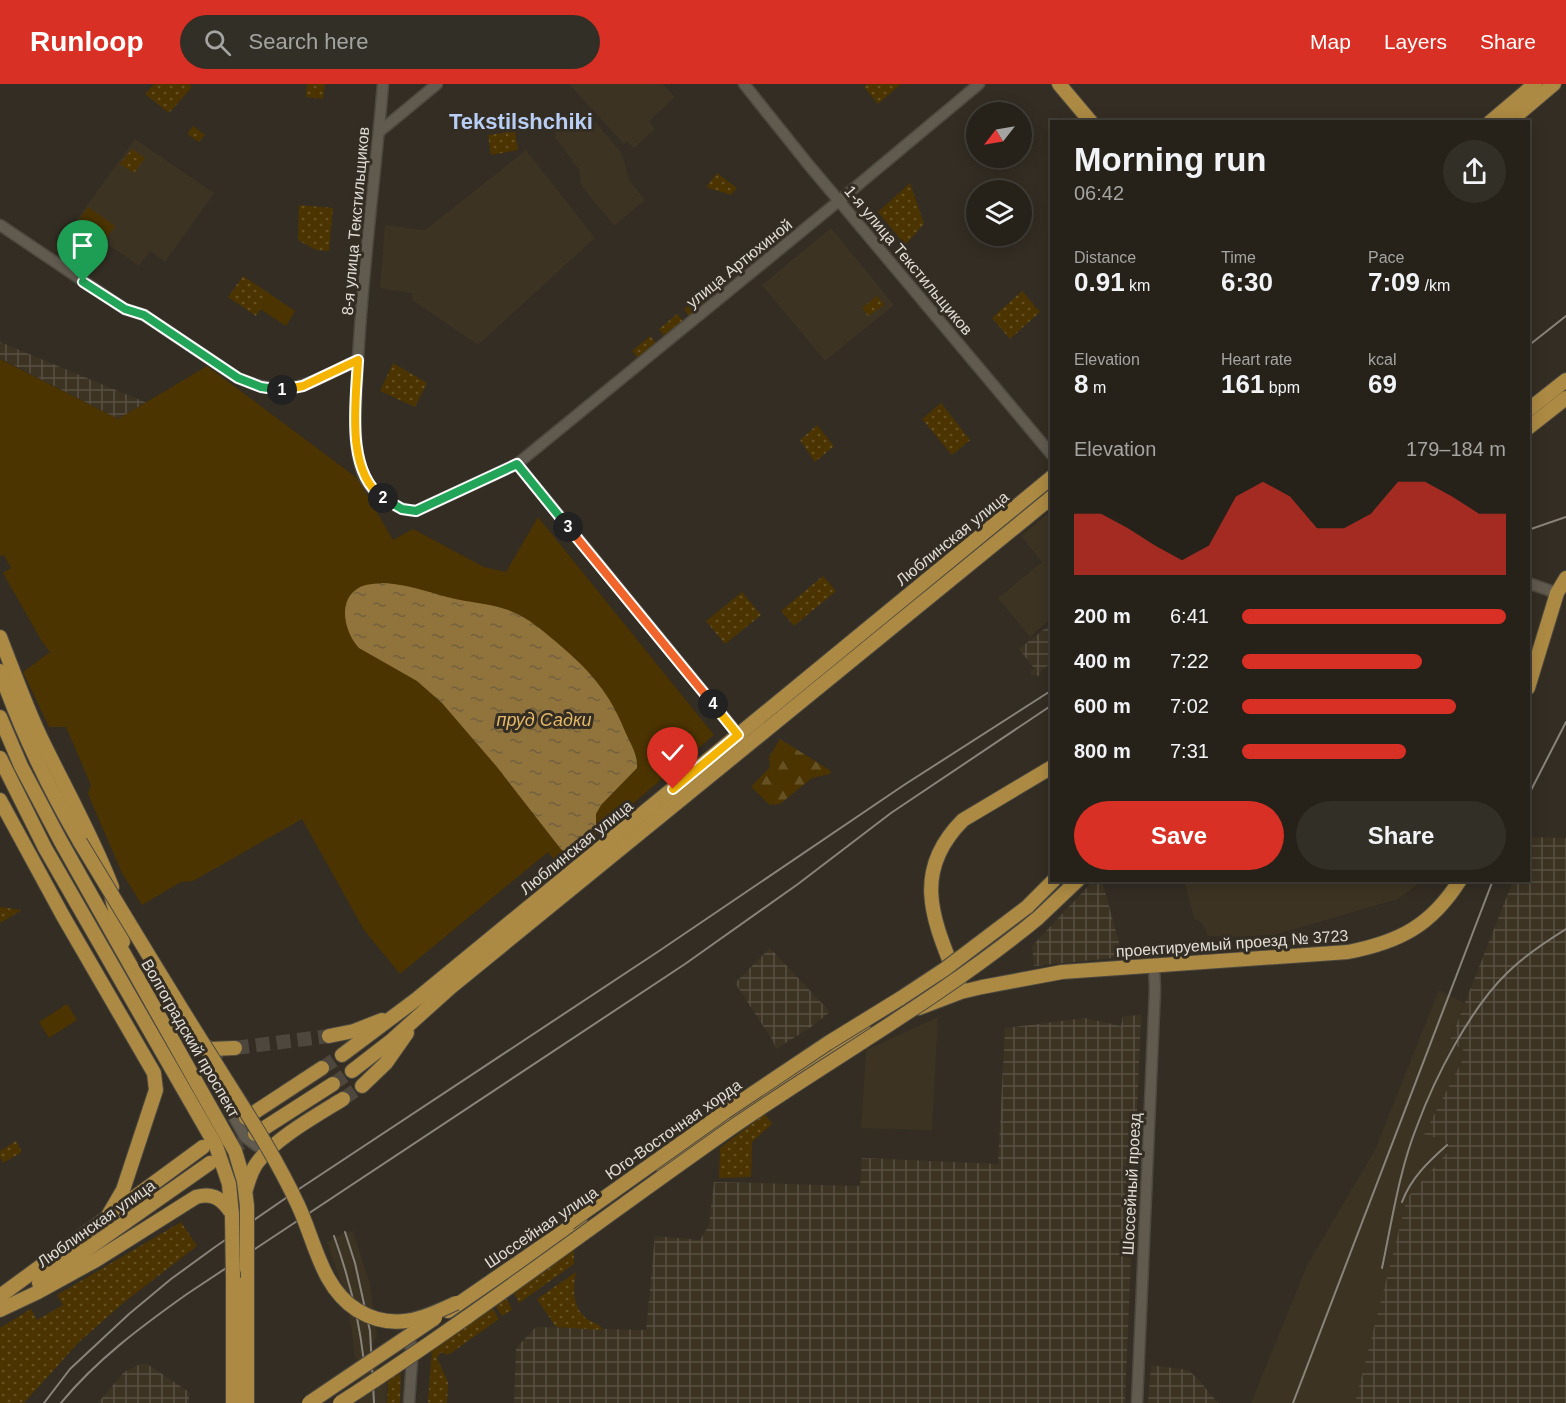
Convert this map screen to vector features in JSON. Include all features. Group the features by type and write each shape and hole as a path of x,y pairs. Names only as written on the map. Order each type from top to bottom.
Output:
{"main road":[{"path":"1059,84 1089,120"},
{"path":"1493,120 1546,85"},
{"path":"1511,120 1546,85"},
{"path":"1530,408 1566,380"},
{"path":"1530,426 1566,398"},
{"name":"Люблинская улица","path":"352,1071 392,1040 421,1012 1050,479"},
{"name":"Люблинская улица","path":"342,1055 1050,499"},
{"path":"1530,682 1566,578"},
{"path":"0,637 17,684 40,736 92,839 124,921 187,1031 196,1042 204,1047 231,1048"},
{"path":"0,671 15,713"},
{"path":"0,683 54,797 80,842 266,1143 308,1226 322,1267 336,1292 358,1310 386,1321 398,1322 424,1318 456,1303"},
{"name":"Волгоградский проспект","path":"0,717 41,805 235,1151 241,1167 246,1191 247,1403"},
{"name":"Волгоградский проспект","path":"0,758 45,848 216,1146 225,1170 232,1215 233,1403"},
{"path":"962,992 932,906 930,885 940,849 963,820 1050,768"},
{"path":"2,808 152,1067 156,1079 156,1090 123,1190 106,1219"},
{"path":"107,876 122,939 141,986"},
{"name":"Юго-Восточная хорда","path":"311,1403 725,1112 828,1042 945,969 1027,907 1052,882"},
{"name":"Юго-Восточная хорда","path":"340,1403 493,1299 735,1126 998,951 1038,918 1076,882"},
{"name":"проектируемый проезд № 3723","path":"982,987 1062,972 1348,952 1374,947 1415,929 1449,898 1459,882"},
{"path":"63,916 138,1011"},
{"name":"Шоссейная улица","path":"311,1403 809,1066 873,1029 909,1012 982,987"},
{"path":"362,1086 386,1063 421,1012"},
{"path":"329,1036 354,1031 397,1014"},
{"path":"246,1118 322,1068"},
{"path":"255,1134 333,1084"},
{"path":"246,1191 254,1167 278,1143 343,1099"},
{"name":"Люблинская улица","path":"0,1296 203,1147"},
{"name":"Люблинская улица","path":"0,1310 210,1163"},
{"path":"0,1310 96,1260 196,1197 209,1195 216,1197 223,1201 232,1215"},
{"path":"224,1403 233,1348"},
{"path":"351,1403 380,1377"}],"street":[{"name":"8-я улица Текстильщиков","path":"383,84 358,360 356,410 360,467 367,482 381,496 402,509 416,511 517,464"},
{"path":"379,132 437,84"},
{"name":"1-я улица Текстильщиков","path":"744,84 1050,453"},
{"name":"улица Артюхиной","path":"517,464 979,84"},
{"path":"0,225 125,309 144,315 238,378 270,389 291,389 303,386 358,360"},
{"path":"517,464 743,740"},
{"path":"1530,583 1561,589"},
{"name":"Шоссейный проезд","path":"1137,1403 1155,989 1154,966"},
{"path":"231,1048 219,1054 211,1064 209,1070 214,1082 249,1141 263,1147 278,1143"},
{"path":"409,1403 412,1361 410,1338"}],"shaded area":[{"path":"569,84 663,84 675,97 649,121 655,129 634,148 627,141 624,144"},
{"path":"581,112 587,113 621,152 630,181 645,200 614,226 581,185 579,170 555,137 560,118"},
{"path":"135,139 214,193 165,262 150,251 139,266 75,222"},
{"path":"526,150 595,238 478,345 412,300 412,293 380,288 385,225 425,230"},
{"path":"831,228 894,305 825,361 762,285"},
{"path":"0,342 147,403 118,419 0,358"},
{"path":"1050,512 1050,620 1030,637 998,598 1042,562 1021,536"},
{"path":"1050,625 1050,664 1039,676 1030,674 1034,668 1019,649"},
{"path":"1531,837 1566,838 1566,1403 1355,1403 1407,1198 1447,1153 1450,1154 1445,1141 1424,1134 1465,1055 1462,1048 1449,1043 1513,882 1530,882"},
{"path":"1092,882 1102,882 1123,957 1034,966 1032,946"},
{"path":"1185,882 1421,882 1398,899 1274,935 1208,936 1202,923 1194,918"},
{"path":"770,948 830,1012 776,1049 735,983"},
{"path":"1439,990 1464,1003 1449,1042 1462,1048 1465,1055 1424,1134 1445,1141 1450,1155 1355,1403 1251,1403 1307,1265 1375,1150"},
{"path":"1141,1015 1125,1403 514,1403 516,1348 536,1327 646,1330 655,1236 700,1240 709,1225 714,1182 860,1186 862,1158 998,1164 1005,1028 1085,1018 1121,1026 1123,1016"},
{"path":"938,1017 932,1130 861,1128 866,1050"},
{"path":"353,1231 370,1284 377,1336 373,1344 377,1370 384,1371 387,1381 386,1403 359,1403 357,1382 361,1379 359,1360 355,1358 343,1288 327,1242 345,1232"},
{"path":"141,1364 147,1364 189,1392 189,1403 98,1403 124,1372"},
{"path":"1151,1365 1188,1370 1218,1403 1148,1403"}],"green space":[{"path":"154,84 189,84 192,87 169,113 145,94"},
{"path":"307,84 325,84 323,99 306,97"},
{"path":"867,84 901,84 878,104 864,87"},
{"path":"193,126 205,135 199,142 187,134"},
{"path":"515,131 518,150 491,155 488,135"},
{"path":"132,149 145,158 134,173 120,164"},
{"path":"717,173 737,188 731,195 706,187"},
{"path":"910,183 924,224 905,245 878,212"},
{"path":"299,205 333,208 329,251 316,250 298,240"},
{"path":"88,207 115,226 105,240 78,222"},
{"path":"243,276 270,294 256,316 228,297"},
{"path":"1022,291 1040,312 1010,339 992,318"},
{"path":"270,294 295,311 286,326 260,309"},
{"path":"702,294 708,301 689,316 684,309"},
{"path":"877,296 884,305 868,316 862,308"},
{"path":"677,314 683,321 664,336 659,329"},
{"path":"650,336 656,343 638,358 632,351"},
{"path":"0,359 118,419 207,366 357,478 393,540 413,529 484,567 506,572 538,517 714,735 559,866 548,852 400,974 364,930 302,819 193,881 181,882 142,905 122,873 88,794 91,785 66,727 49,727 23,672 50,652 3,573 11,568 4,555 0,556"},
{"path":"393,363 427,383 415,407 380,391"},
{"path":"941,403 970,440 952,455 922,419"},
{"path":"817,425 834,446 815,462 800,440"},
{"path":"823,576 836,591 794,626 781,611"},
{"path":"742,592 761,615 725,644 706,621"},
{"path":"780,739 831,771 830,774 812,778 780,804 770,805 751,787 770,767 769,757"},
{"path":"0,907 22,910 0,923"},
{"path":"67,1004 77,1020 49,1038 39,1022"},
{"path":"765,1114 772,1124 752,1142 751,1177 719,1178 720,1148"},
{"path":"16,1141 22,1152 3,1163 0,1151"},
{"path":"181,1222 197,1246 123,1303 78,1343 24,1403 0,1403 0,1328 31,1309 37,1320 63,1305 57,1295"},
{"path":"574,1248 574,1264 519,1303 512,1289"},
{"path":"576,1272 574,1291 576,1303 587,1319 598,1324 603,1330 556,1327 537,1299"},
{"path":"505,1295 512,1310 502,1316 494,1303"},
{"path":"491,1306 499,1319 451,1353 447,1355 441,1352 437,1358 448,1382 447,1403 428,1403 432,1348"},
{"path":"401,1367 400,1403 387,1403 386,1374"}],"water":[{"name":"пруд Садки","path":"385,583 513,612 549,636 582,665 598,684 618,716 635,752 637,768 601,805 596,814 596,828 578,845 564,852 497,767 442,703 417,681 359,648 354,642 345,618 347,602 360,587"}],"tunnel":[{"path":"235,1048 329,1036"},
{"path":"322,1068 342,1055"},
{"path":"333,1084 352,1071"},
{"path":"343,1099 362,1086"},
{"path":"212,1162 255,1134"}],"railway":[{"path":"1530,344 1566,316"},
{"path":"1530,529 1566,517"},
{"path":"44,1403 70,1369 129,1314 215,1247 904,785 1050,691"},
{"path":"61,1403 104,1358 187,1294 685,964 798,884 891,813 1050,706"},
{"path":"1530,792 1566,722"},
{"path":"1293,1403 1492,882"},
{"path":"1382,1268 1405,1161 1433,1086 1455,1045 1480,1005 1507,973 1535,949 1566,929"},
{"path":"1402,1202 1415,1178 1447,1145"},
{"path":"345,1232 355,1263 370,1331 374,1403"},
{"path":"334,1236 353,1298 364,1362"}],"district":[{"name":"Tekstilshchiki","path":"521,121"}],"route":[{"path":"83,282 125,309 144,315 238,378 261,387 281,390 303,386 358,360 356,410 360,467 373,490 402,509 416,511 429,507 517,464 738,735 673,789"}]}
